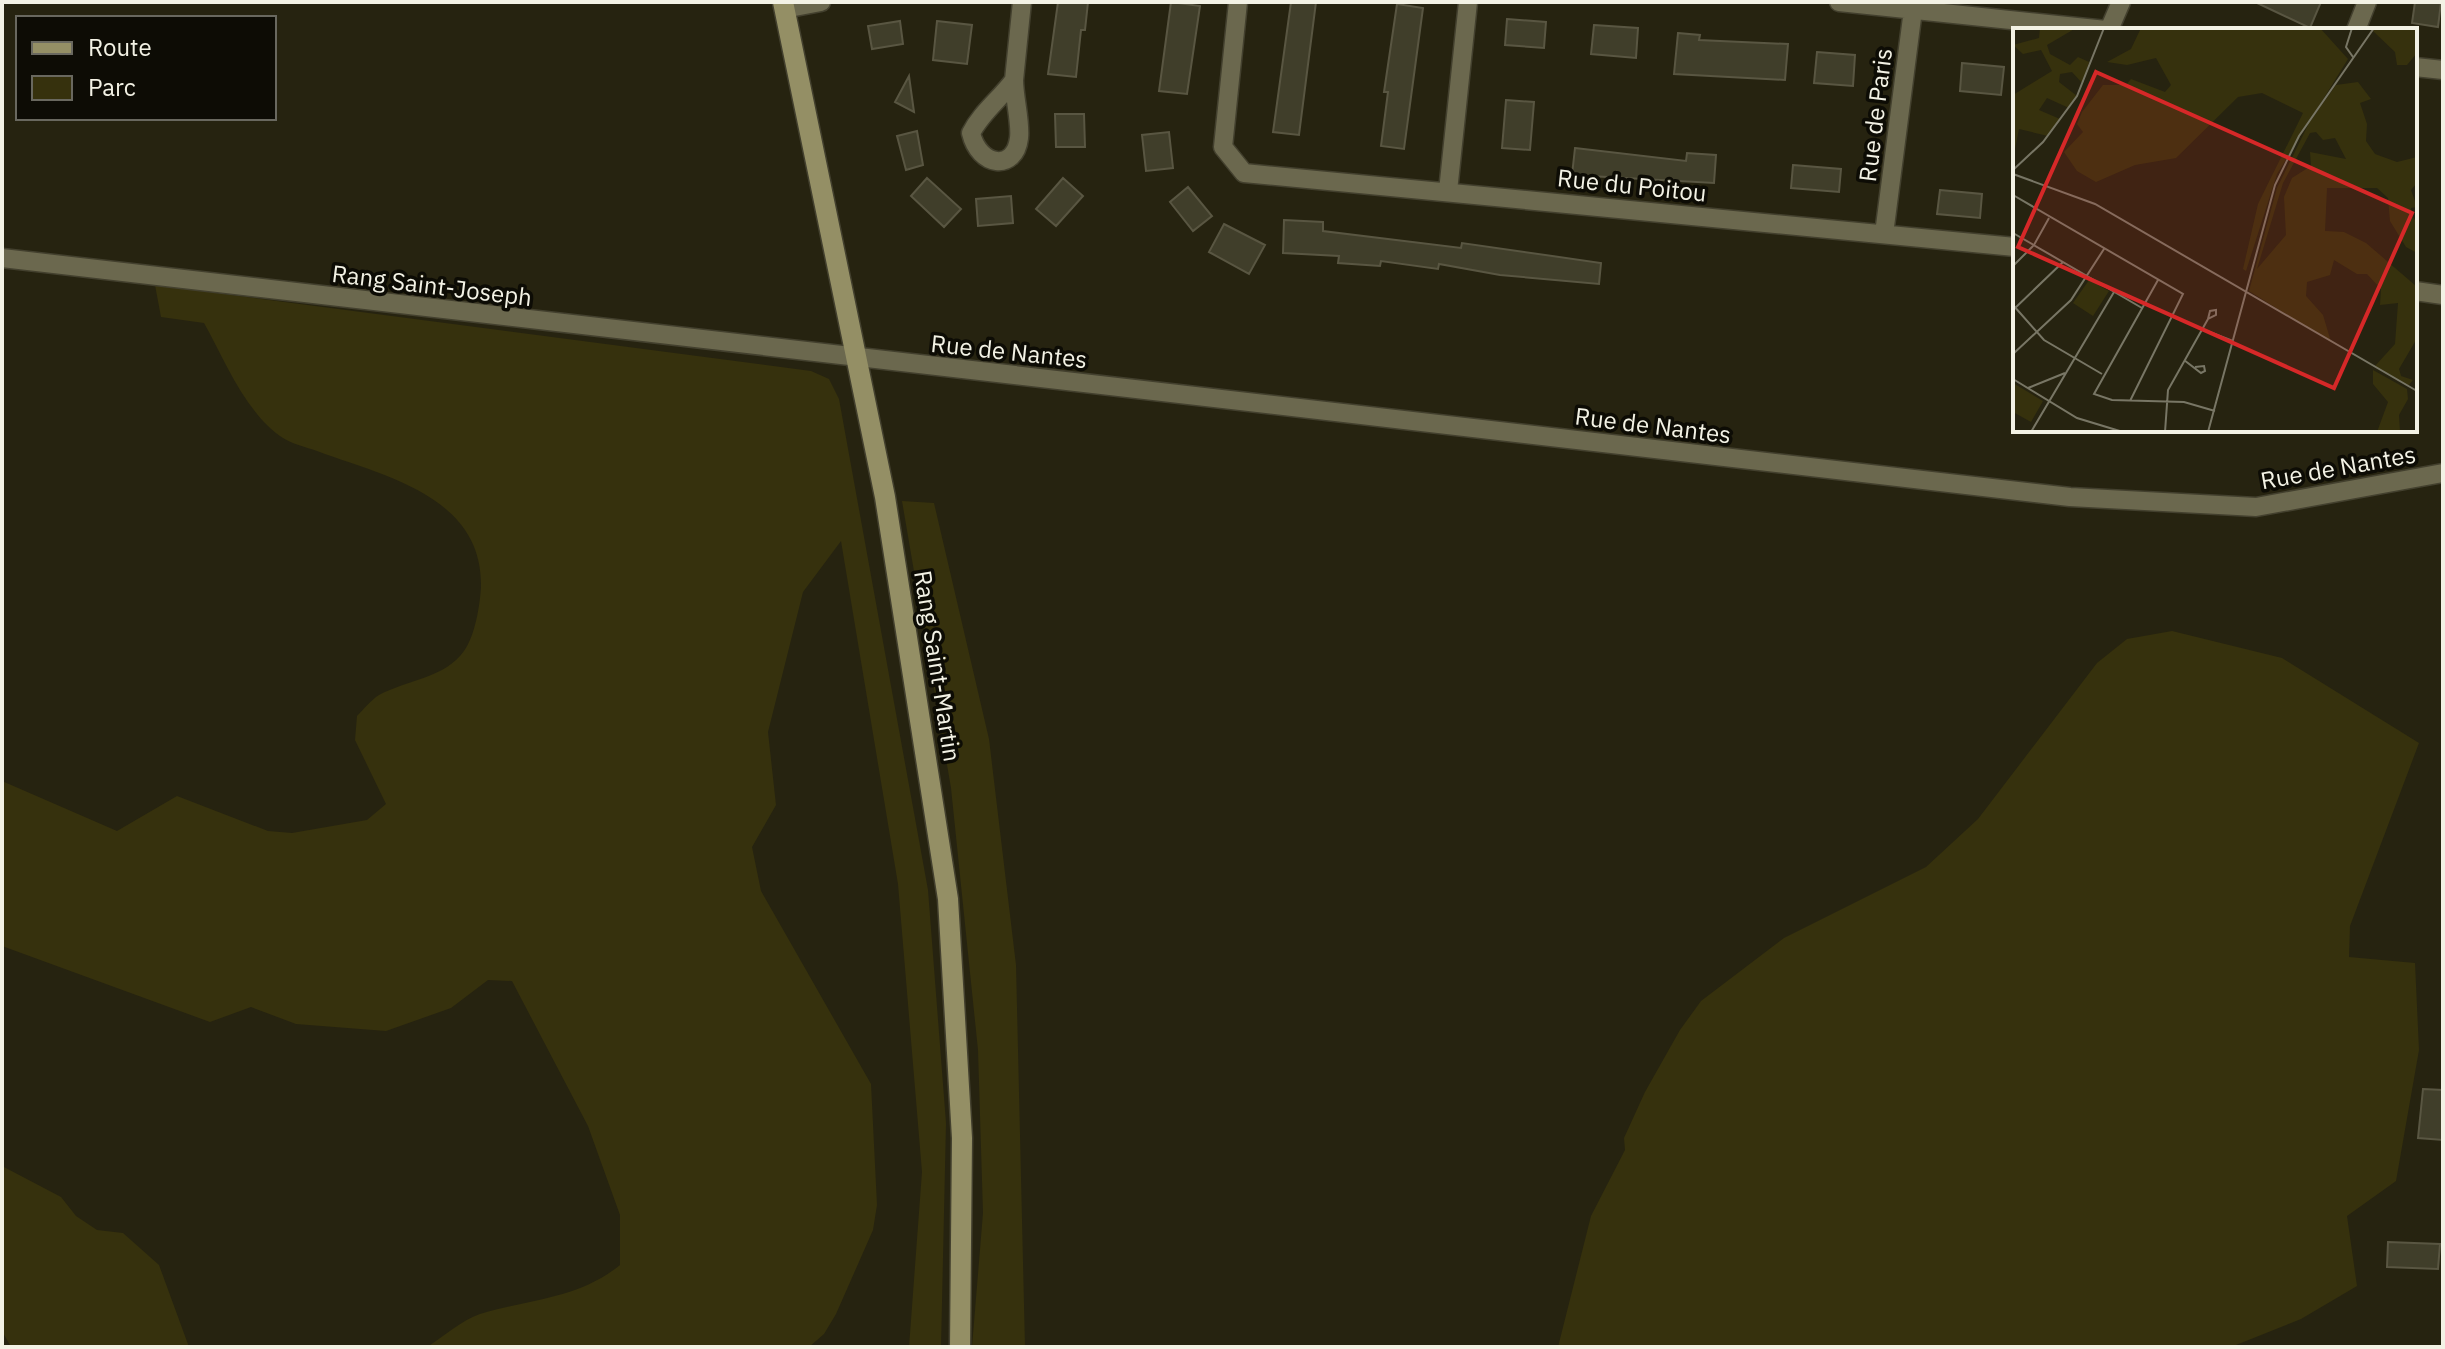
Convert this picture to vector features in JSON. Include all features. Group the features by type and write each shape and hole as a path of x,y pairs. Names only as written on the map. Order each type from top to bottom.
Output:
{"street":[{"path":"784,6 821,2"},
{"path":"1014,80 1022,2"},
{"name":"Rue du Poitou","path":"1238,2 1223,147 1244,173 2013,247"},
{"path":"1448,191 1468,2"},
{"path":"1839,2 1913,6 2092,28"},
{"path":"2109,28 2121,2"},
{"path":"2357,28 2367,2"},
{"name":"Rang Saint-Martin","path":"784,6 885,497 948,899 962,1138 960,1347"},
{"name":"Rue de Paris","path":"1884,234 1913,6"},
{"path":"2417,67 2443,70"},
{"name":"Rang Saint-Joseph","path":"2,258 857,358"},
{"path":"2417,291 2443,295"},
{"name":"Rue de Nantes","path":"857,358 2070,497 2256,507 2443,473"}],"green space":[{"path":"155,285 811,371 829,379 839,399 928,890 946,1123 941,1347 909,1347 922,1172 898,884 841,541 803,592 768,732 776,805 752,847 761,891 871,1084 877,1205 873,1230 836,1314 824,1334 809,1347 427,1347 480,1314 553,1297 587,1285 620,1265 620,1215 588,1126 512,981 488,980 451,1008 386,1031 296,1024 251,1007 210,1022 2,946 2,781 117,831 177,796 268,831 292,833 367,820 386,804 355,740 357,716 379,695 436,673 456,660 468,645 476,620 481,587 477,556 466,531 448,511 425,494 399,481 283,438 247,400 204,323 161,317"},
{"path":"902,501 934,503 989,739 1016,965 1025,1347 972,1347 983,1213 978,1050 951,788"},
{"path":"2172,631 2282,658 2419,743 2350,926 2349,957 2415,963 2419,1050 2396,1181 2347,1216 2357,1286 2301,1319 2231,1347 1558,1347 1591,1216 1625,1150 1624,1138 1645,1092 1680,1030 1701,1001 1784,938 1926,867 1978,819 2097,663 2127,639"},
{"path":"2,1166 61,1197 76,1216 97,1230 123,1233 159,1265 189,1347 11,1347 2,1331"}],"building":[{"path":"1058,2 1088,2 1085,30 1081,30 1076,77 1048,74"},
{"path":"1171,2 1200,6 1187,94 1159,91"},
{"path":"1291,2 1316,2 1299,135 1273,132"},
{"path":"2255,2 2321,2 2310,28"},
{"path":"2415,2 2441,2 2438,27 2412,23"},
{"path":"1397,4 1423,8 1404,149 1381,146 1388,92 1384,92"},
{"path":"1507,19 1546,22 1544,48 1505,45"},
{"path":"900,21 903,44 872,49 868,26"},
{"path":"937,21 972,25 967,64 933,60"},
{"path":"1594,25 1638,28 1636,58 1591,54"},
{"path":"1678,33 1700,35 1699,40 1788,44 1785,80 1674,74"},
{"path":"1817,52 1855,55 1853,86 1814,83"},
{"path":"1962,63 2004,67 2001,95 1960,91"},
{"path":"909,76 914,112 895,102"},
{"path":"1506,100 1534,102 1530,150 1502,148"},
{"path":"1055,114 1084,114 1085,147 1056,147"},
{"path":"917,131 923,165 906,170 897,136"},
{"path":"1169,132 1173,168 1146,171 1142,135"},
{"path":"1575,148 1686,161 1687,153 1716,155 1714,183 1572,175"},
{"path":"1793,165 1841,169 1839,192 1791,188"},
{"path":"927,178 961,209 944,227 911,196"},
{"path":"1063,178 1083,196 1056,226 1036,209"},
{"path":"1188,187 1212,216 1193,231 1170,202"},
{"path":"1940,190 1982,194 1980,218 1937,214"},
{"path":"1011,196 1013,223 978,226 976,199"},
{"path":"1284,220 1323,222 1323,231 1461,248 1462,243 1601,263 1599,284 1500,275 1439,264 1438,269 1381,261 1380,266 1338,263 1339,256 1283,253"},
{"path":"1224,224 1265,245 1249,274 1209,252"},
{"path":"2423,1089 2443,1090 2443,1140 2418,1138"},
{"path":"2388,1242 2440,1244 2438,1269 2387,1267"}]}
